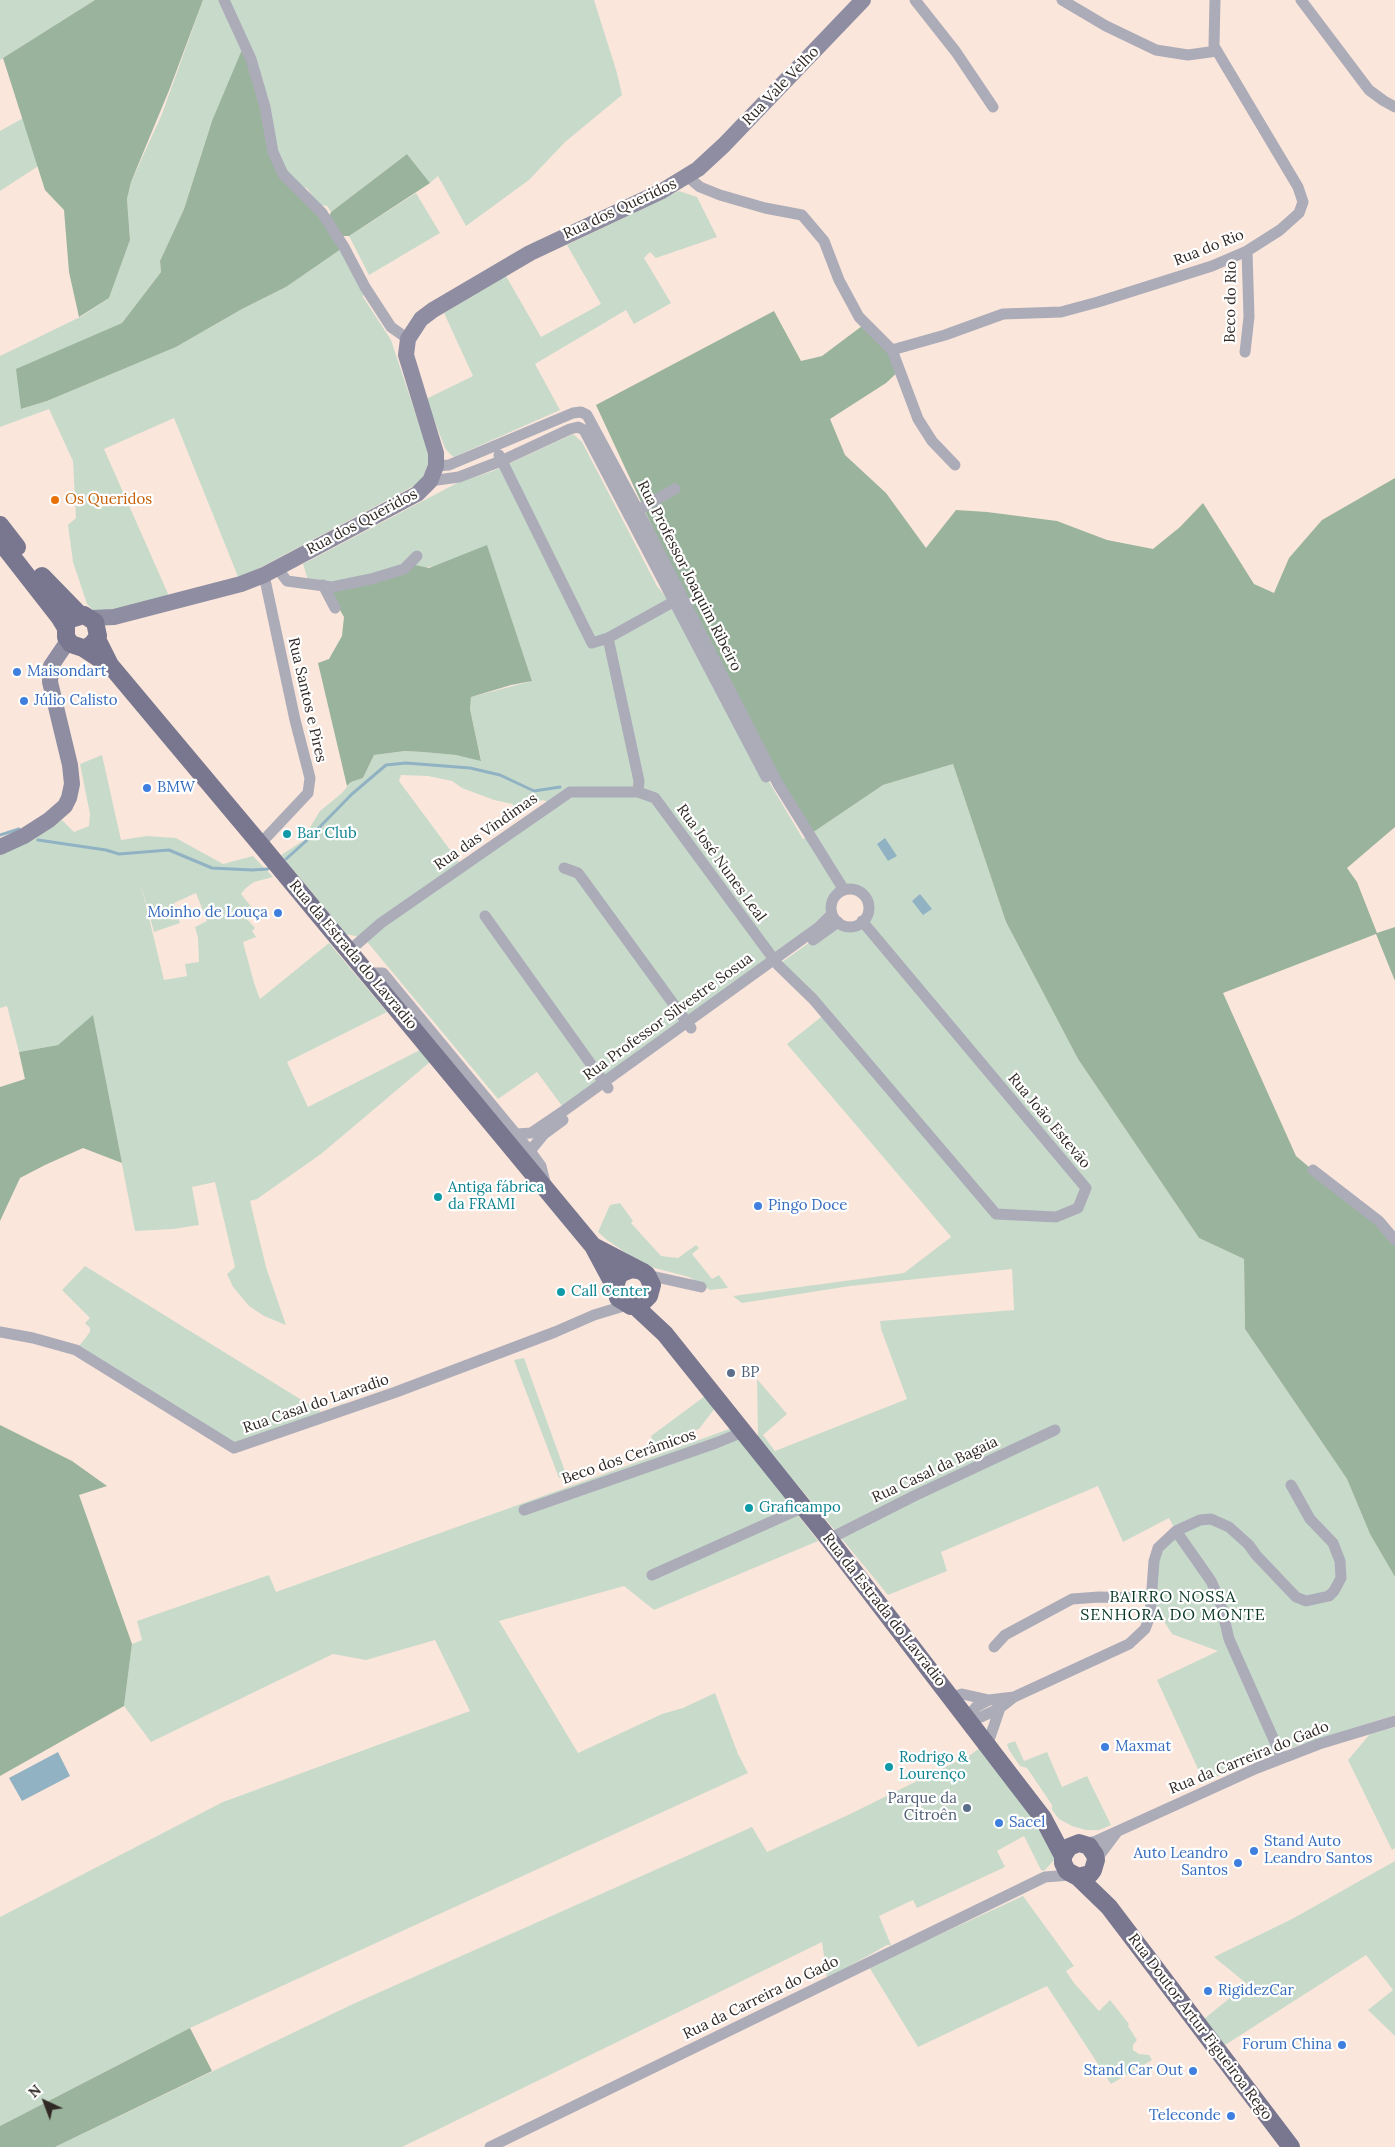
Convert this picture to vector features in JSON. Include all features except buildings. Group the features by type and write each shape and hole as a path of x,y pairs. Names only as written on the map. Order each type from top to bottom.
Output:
{"main road":[{"name":"Rua da Estrada do Lavradio","path":"0,525 48,602 83,634 260,844 593,1246 635,1290 665,1334 829,1539 1043,1818 1063,1857"},
{"name":"Rua da Estrada do Lavradio","path":"0,541 24,563"},
{"name":"Rua da Estrada do Lavradio","path":"593,1246 635,1290"},
{"name":"Rua da Estrada do Lavradio","path":"1043,1818 1082,1844"},
{"path":"1063,1857 1069,1847 1082,1844"},
{"name":"Rua Doutor Artur Figueiroa Rego","path":"1082,1844 1093,1850 1084,1870"},
{"name":"Rua Doutor Artur Figueiroa Rego","path":"1063,1857 1064,1868 1084,1870"},
{"name":"Rua Doutor Artur Figueiroa Rego","path":"1084,1870 1109,1907 1291,2147"}],"street":[{"path":"224,0 251,58 265,107 273,152 282,174 322,213 344,247 365,287 391,327 408,339"},
{"name":"Rua Vale Velho","path":"692,173 731,138 863,0"},
{"path":"915,0 956,52 993,107"},
{"path":"1062,0 1098,22 1156,50 1188,56 1217,51"},
{"name":"Rua do Rio","path":"892,350 945,335 1003,314 1061,312 1212,266 1247,251 1280,230 1299,213 1303,202 1298,188 1214,46 1215,0"},
{"path":"1301,0 1369,90 1395,107"},
{"path":"692,173 706,189 765,208 802,215 824,241 839,280 859,317 892,350 918,418 932,441 954,465"},
{"name":"Rua dos Queridos","path":"0,847 24,836 54,816 65,806 71,792 70,765 50,682 50,673 54,660 83,634 114,617 229,588 270,571 417,494 430,482 436,466 436,453 406,355 408,339 420,319 530,253 662,191 692,173"},
{"name":"Beco do Rio","path":"1245,352 1249,318 1247,251"},
{"name":"Rua Professor Joaquim Ribeiro","path":"436,466 449,465 574,414 581,412 587,415 638,510 774,776 840,892"},
{"name":"Rua Professor Joaquim Ribeiro","path":"430,482 450,480 501,461 570,429 578,428 584,430 754,757 840,892"},
{"path":"520,435 526,450"},
{"path":"496,446 501,461 592,643 608,638 673,602"},
{"path":"638,510 676,489"},
{"path":"270,571 287,581 332,587 404,570 417,556"},
{"name":"Rua Santos e Pires","path":"260,844 308,793 310,778 295,720 270,571"},
{"path":"323,586 334,608"},
{"path":"608,638 639,781 638,792"},
{"name":"Rua das Vindimas","path":"349,951 393,915 570,792 638,792"},
{"name":"Rua José Nunes Leal","path":"638,792 655,798 775,963"},
{"path":"564,868 578,873 688,1025"},
{"path":"857,890 867,899 868,911 862,922 851,926 835,918 832,902 840,892 857,890"},
{"path":"485,916 606,1085"},
{"name":"Rua Professor Silvestre Sosua","path":"530,1151 544,1134 606,1085 775,963 819,927 835,918"},
{"name":"Rua João Estevão","path":"775,963 813,999 996,1214 1056,1217 1078,1208 1086,1188 862,922"},
{"path":"367,973 383,973 530,1151 541,1166 548,1192"},
{"name":"Rua Professor Silvestre Sosua","path":"516,1134 532,1132 606,1085"},
{"path":"1313,1170 1379,1221 1395,1240"},
{"path":"635,1290 671,1280 701,1287"},
{"name":"Rua Casal do Lavradio","path":"0,1332 33,1338 76,1350 234,1448 396,1392 555,1332 601,1312 635,1290"},
{"name":"Rua Casal da Bagaia","path":"829,1539 914,1496 1054,1430"},
{"name":"Beco dos Cerâmicos","path":"524,1510 743,1432"},
{"path":"951,1698 962,1694 989,1700 1014,1696 1129,1644 1145,1629 1150,1616 1154,1560 1158,1548 1176,1531 1200,1520 1211,1519 1229,1527 1249,1545 1256,1555 1296,1597 1306,1601 1329,1596 1341,1578 1340,1561 1332,1543 1310,1519 1291,1485"},
{"path":"652,1575 804,1507"},
{"path":"1176,1531 1214,1587 1220,1601 1229,1639 1282,1758"},
{"path":"994,1647 1004,1635 1072,1599 1099,1597 1151,1598"},
{"path":"966,1719 981,1717 1000,1708 1014,1696"},
{"path":"966,1719 976,1708 989,1700"},
{"path":"987,1746 1000,1708"},
{"name":"Rua da Carreira do Gado","path":"1082,1844 1096,1842 1282,1758 1395,1720"},
{"path":"1045,1877 1084,1870 1118,1831"},
{"path":"1045,1877 1063,1857"},
{"name":"Rua da Carreira do Gado","path":"490,2147 1045,1877"}],"green space":[{"path":"0,0 95,0 0,60"},
{"path":"95,0 203,0 170,88 131,182 127,199 130,240 109,298 79,317 69,272 64,210 45,190 3,58"},
{"path":"203,0 594,0 622,95 565,142 529,180 466,226 438,176 430,183 407,154 331,212 327,206 319,205 306,187 300,192 212,121 184,209 160,261 161,272 122,323 17,370 22,409 47,401 176,347 242,309 286,287 344,247 365,287 363,297 391,340 428,451 429,462 421,482 239,579 174,418 104,449 169,596 125,610 93,610 87,604 73,562 68,525 76,518 73,461 49,409 0,427 0,356 82,316 109,298 130,240 127,199 131,182 162,114"},
{"path":"244,45 273,152 344,247 286,287 242,309 176,347 47,401 21,409 16,369 122,323 161,272 160,261 184,209 212,121"},
{"path":"34,112 49,159 0,191 0,131"},
{"path":"407,154 430,183 349,236 342,236 329,217 331,212"},
{"path":"679,191 697,197 717,237 656,258 650,252 644,258 671,303 634,324 626,310 535,364 560,410 454,457 450,454 445,448 426,399 473,376 444,313 506,276 541,337 601,304 567,245"},
{"path":"416,193 440,233 369,275 349,236"},
{"path":"774,311 801,361 822,356 866,323 900,370 886,383 830,419 845,455 886,493 926,548 956,510 1057,521 1107,540 1153,549 1180,527 1203,503 1254,584 1274,593 1289,558 1322,520 1395,478 1395,827 1347,868 1357,882 1377,933 1395,927 1395,981 1376,934 1223,993 1296,1156 1395,1240 1395,1577 1370,1534 1347,1479 1245,1329 1244,1259 1199,1238 1078,1059 1006,922 953,764 883,785 809,835 697,623 596,405"},
{"path":"573,434 582,442 657,586 679,613 755,758 803,839 883,785 953,764 1006,922 1078,1059 1199,1238 1244,1259 1245,1329 1347,1479 1370,1534 1395,1577 1395,1715 1263,1757 1204,1782 1157,1680 1218,1651 1172,1634 1162,1618 1156,1616 1157,1613 1154,1612 1154,1561 1176,1531 1169,1518 1123,1542 1098,1486 941,1552 947,1571 888,1595 758,1437 757,1379 787,1414 763,1435 775,1451 907,1399 881,1329 880,1321 1014,1310 1012,1269 850,1286 742,1303 733,1296 904,1273 951,1237 953,1239 787,1044 825,1014 778,965 838,922 851,926 862,921 868,914 869,908 865,897 859,891 845,890 837,894 832,902 832,911 565,1110 537,1072 498,1099 364,938 346,934 281,855 309,837 309,829 320,811 342,793 351,782 363,778 374,755 405,751 456,755 481,760 470,709 471,697 532,681 487,546 434,566 332,587 309,583 303,564 457,483 493,471","holes":["401,775 428,776 452,781 462,788 494,800 513,804 512,818 542,800 552,803 462,866 399,781"]},
{"path":"487,545 532,681 471,697 470,709 481,761 456,755 423,752 405,751 374,755 363,778 351,782 347,786 318,663 329,659 342,636 344,617 333,598 332,587 410,564 429,568"},
{"path":"102,755 121,840 147,836 176,838 223,864 253,856 273,877 254,882 241,894 254,910 246,918 255,928 252,931 256,937 243,942 260,999 329,943 387,1012 287,1062 308,1107 420,1050 430,1062 321,1154 257,1199 250,1201 266,1267 286,1325 264,1316 249,1306 233,1287 227,1274 235,1267 215,1182 192,1187 199,1225 173,1229 135,1231 93,1016 58,1045 19,1052 7,1006 0,1008 0,852 34,839 62,820 74,832 89,826 90,814 80,764","holes":["141,885 154,932 180,923 174,903 196,893 207,921 195,927 198,938 199,962 185,964 187,976 164,980"]},
{"path":"93,1015 122,1163 83,1148 45,1165 20,1178 0,1221 0,1087 25,1079 19,1052 58,1045"},
{"path":"620,1203 633,1221 631,1223 661,1256 678,1258 696,1245 699,1248 692,1254 712,1279 719,1275 728,1288 710,1290 689,1277 651,1267 635,1259 607,1240 598,1232 610,1205"},
{"path":"85,1266 321,1412 345,1403 342,1411 234,1448 76,1350 90,1332 90,1328 85,1323 90,1318 62,1290"},
{"path":"524,1358 566,1474 559,1478 514,1360"},
{"path":"705,1396 715,1408 699,1429 655,1445 651,1436"},
{"path":"0,1425 72,1461 107,1486 79,1495 132,1644 124,1706 0,1776"},
{"path":"732,1428 818,1541 654,1610 624,1586 499,1621 578,1753 662,1714 683,1708 715,1693 738,1754 748,1773 190,2028 0,2126 0,1917 223,1802 470,1711 435,1640 366,1660 333,1654 151,1742 124,1706 132,1644 142,1640 137,1621 269,1575 276,1592"},
{"path":"1395,1727 1395,1848 1392,1850 1348,1760 1370,1734"},
{"path":"1015,1741 1024,1761 1047,1752 1062,1787 1087,1776 1111,1825 1099,1830 1086,1830 1072,1826 1059,1819 1052,1810 1052,1805 1027,1768 1020,1766 1009,1750 1007,1744"},
{"path":"983,1746 1027,1805 1055,1859 1044,1871 1041,1870 1024,1836 997,1851 1005,1867 917,1908 913,1900 879,1916 891,1945 887,1945 827,1979 822,1942 402,2147 55,2147 353,2004 752,1827 767,1852 846,1816 970,1755"},
{"path":"1395,1861 1395,2036 1368,2010 1393,1990 1366,1955 1225,2045 1204,2019 1247,1984 1214,1957 1292,1919"},
{"path":"1023,1896 1074,1966 1066,1971 1074,1983 1099,2011 1110,2000 1129,2024 1128,2026 1137,2040 1133,2045 1133,2050 1139,2054 1149,2055 1152,2060 1111,2084 1047,1986 918,2047 869,1967"},
{"path":"190,2028 212,2071 55,2147 0,2147 0,2126"}],"water":[{"path":"885,838 897,856 888,861 877,844"},
{"path":"920,894 932,909 923,915 912,901"},
{"path":"58,1752 70,1776 22,1801 9,1778"}],"waterway":[{"path":"286,859 352,794 386,765 406,763 470,768 500,775 534,791 560,787"},
{"path":"0,835 19,829"},
{"path":"38,840 106,850 119,854 169,850 212,868 268,869"}],"place":[{"name":"Os Queridos","path":"55,500"},
{"name":"Maisondart","path":"17,672"},
{"name":"Júlio Calisto","path":"24,701"},
{"name":"BMW","path":"147,788"},
{"name":"Bar Club","path":"287,834"},
{"name":"Moinho de Louça","path":"278,913"},
{"name":"Antiga fábrica da FRAMI","path":"438,1197"},
{"name":"Pingo Doce","path":"758,1206"},
{"name":"Call Center","path":"561,1292"},
{"name":"BP","path":"731,1373"},
{"name":"Graficampo","path":"749,1508"},
{"name":"Maxmat","path":"1105,1747"},
{"name":"Rodrigo & Lourenço","path":"889,1767"},
{"name":"Parque da Citroên","path":"967,1808"},
{"name":"Sacel","path":"999,1823"},
{"name":"Stand Auto Leandro Santos","path":"1254,1851"},
{"name":"Auto Leandro Santos","path":"1238,1863"},
{"name":"RigidezCar","path":"1208,1991"},
{"name":"Forum China","path":"1342,2045"},
{"name":"Stand Car Out","path":"1193,2071"},
{"name":"Teleconde","path":"1231,2116"}],"district":[{"name":"BAIRRO NOSSA SENHORA DO MONTE","path":"1173,1606"}]}
